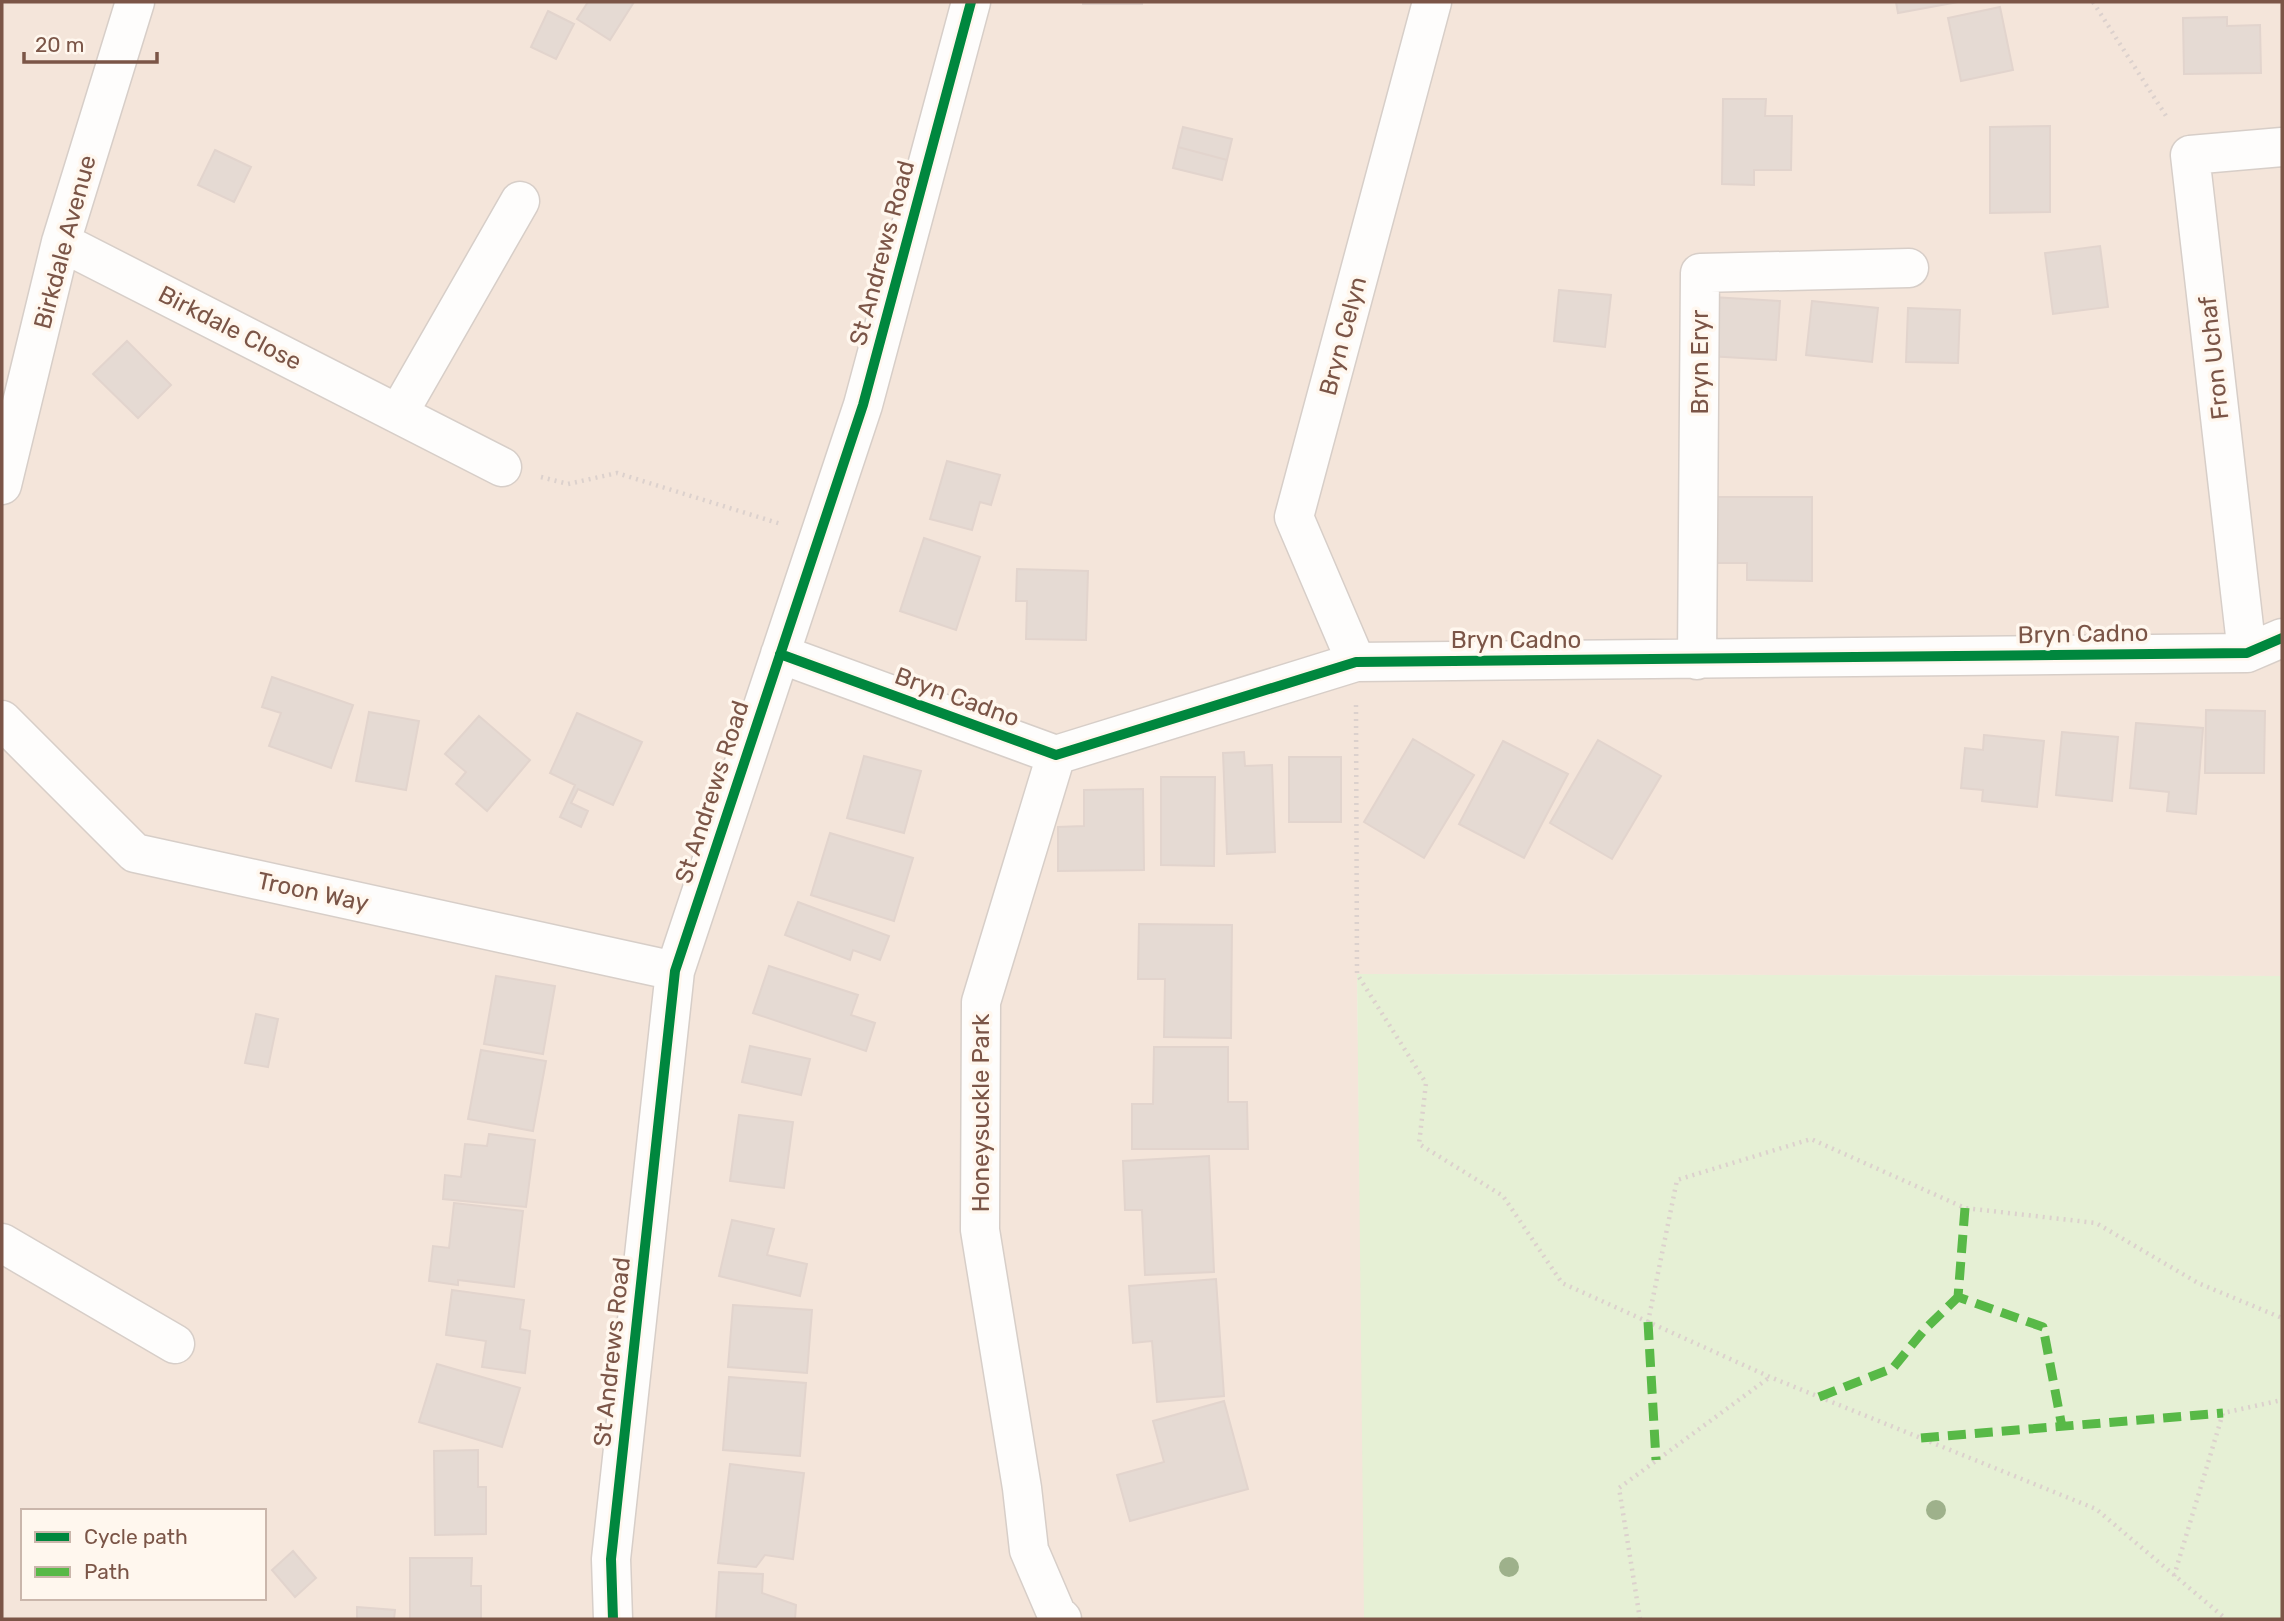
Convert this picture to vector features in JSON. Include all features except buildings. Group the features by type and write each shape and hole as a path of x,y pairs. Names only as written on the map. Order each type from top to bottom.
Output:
{"street":[{"name":"Birkdale Avenue","path":"2,485 61,242 135,2"},
{"name":"St Andrews Road","path":"612,1619 611,1559 675,971 863,405 971,2"},
{"name":"Bryn Celyn","path":"1356,662 1294,517 1433,2"},
{"path":"2190,155 2282,147"},
{"name":"Fron Uchaf","path":"2190,155 2247,653"},
{"path":"398,414 520,201"},
{"name":"Birkdale Close","path":"61,242 502,467"},
{"name":"Bryn Eryr","path":"1697,660 1700,272 1909,268"},
{"name":"Bryn Cadno","path":"780,654 1056,755 1356,662 2247,653 2282,638"},
{"name":"Troon Way","path":"2,720 135,853 675,971"},
{"name":"Honeysuckle Park","path":"1056,755 981,1002 980,1230 1014,1438 1029,1550 1056,1613 1062,1619"},
{"path":"2,1243 175,1345"}],"path":[{"path":"2093,2 2190,155"},
{"path":"502,467 568,484 617,473 819,536"},
{"path":"1356,662 1357,974 1426,1083 1419,1144 1503,1196 1563,1283 1770,1377 2096,1509 2226,1619"},
{"path":"1648,1322 1677,1180 1811,1139 1965,1208 2095,1223 2198,1283 2282,1318"},
{"path":"1640,1619 1619,1488 1770,1377"},
{"path":"2175,1576 2223,1413 2282,1400"}],"shaded area":[{"path":"2,2 2282,2 2282,976 1357,974 1366,1619 2,1619"}],"green space":[{"path":"1357,974 2282,976 2282,1619 1364,1619"}],"marked path":[{"path":"1965,1208 1958,1297 2043,1327 2062,1427"},
{"path":"1819,1397 1893,1368 1925,1329 1958,1297"},
{"path":"1648,1322 1656,1460"},
{"path":"1921,1438 2223,1413"}],"cycle path":[{"path":"613,1619 611,1559 675,971 863,405 971,2"},
{"path":"780,654 1056,755 1356,662 2247,653 2282,638"}]}
